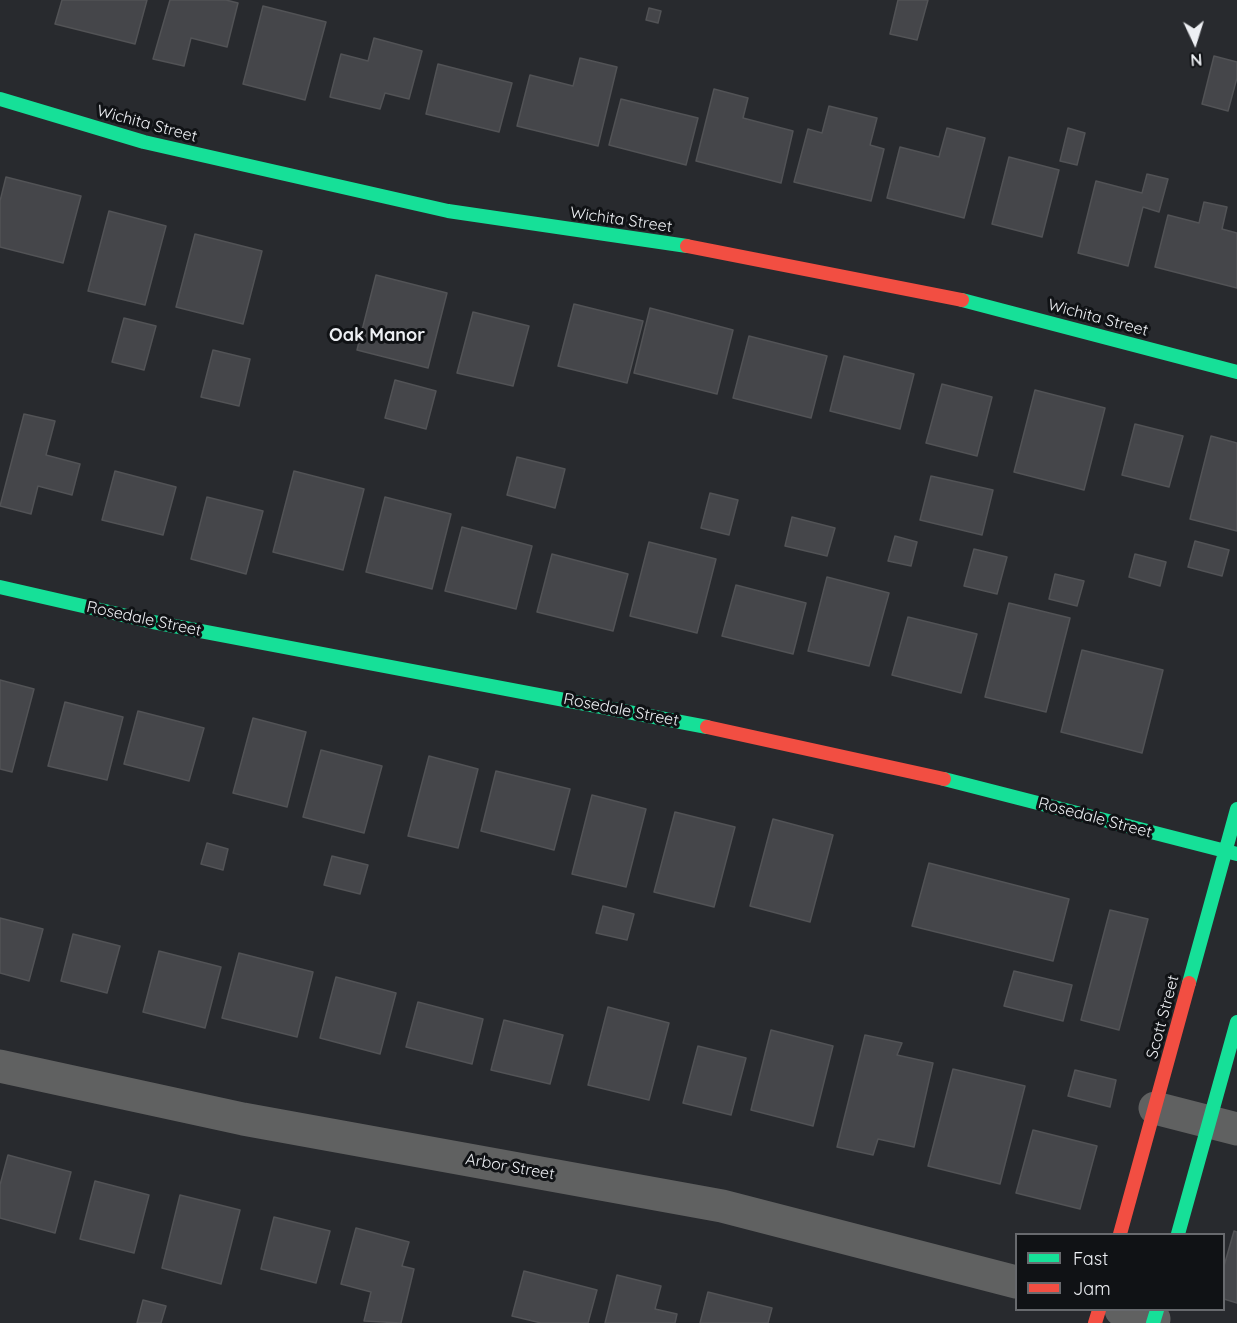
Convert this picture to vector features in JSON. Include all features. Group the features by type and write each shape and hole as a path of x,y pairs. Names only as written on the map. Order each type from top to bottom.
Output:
{"street":[{"name":"Wichita Street","path":"0,99 144,142 436,208 716,250 956,298 1237,372"},
{"name":"Rosedale Street","path":"0,586 153,622 762,737 896,766 1231,853"},
{"name":"Scott Street","path":"1120,1233 1231,853 1237,809"},
{"path":"1178,1233 1224,1126 1237,1022"},
{"name":"Arbor Street","path":"0,1066 243,1119 722,1206 1015,1281"},
{"path":"1155,1108 1224,1126"},
{"path":"1126,1311 1155,1317"}],"building":[{"path":"62,0 147,0 135,44 55,24"},
{"path":"170,0 226,0 238,3 227,47 191,38 184,66 153,59"},
{"path":"898,0 928,0 917,40 890,34"},
{"path":"263,6 326,22 305,100 243,84"},
{"path":"649,8 661,11 658,23 646,20"},
{"path":"374,38 422,51 409,99 385,93 380,109 330,97 341,54 368,61"},
{"path":"1214,56 1237,62 1237,78 1228,111 1202,104"},
{"path":"580,58 617,67 598,146 517,126 530,75 573,86"},
{"path":"438,64 512,83 499,132 426,114"},
{"path":"714,89 748,98 743,118 793,131 781,183 696,161"},
{"path":"621,99 698,118 686,165 609,145"},
{"path":"829,106 877,118 870,145 884,149 871,201 794,182 808,129 822,133"},
{"path":"947,128 985,138 964,218 887,198 900,147 939,157"},
{"path":"1068,128 1085,133 1077,165 1060,161"},
{"path":"1009,157 1059,170 1042,237 992,224"},
{"path":"1147,174 1168,179 1159,212 1143,207 1128,266 1078,253 1096,181 1142,193"},
{"path":"6,177 81,196 63,263 0,247 0,201"},
{"path":"1204,202 1227,207 1222,229 1237,233 1237,288 1155,267 1168,215 1199,223"},
{"path":"109,211 166,226 145,305 88,291"},
{"path":"195,234 262,251 243,324 176,307"},
{"path":"376,275 447,293 428,368 357,350"},
{"path":"574,304 643,321 627,383 558,366"},
{"path":"650,308 733,330 717,394 634,373"},
{"path":"473,312 529,326 513,386 457,373"},
{"path":"124,318 156,326 144,370 112,362"},
{"path":"749,336 827,356 811,418 733,398"},
{"path":"213,350 250,359 239,406 201,397"},
{"path":"844,356 914,374 900,429 830,411"},
{"path":"395,380 436,391 426,429 385,418"},
{"path":"942,384 992,397 977,456 926,443"},
{"path":"1035,390 1105,408 1084,490 1014,472"},
{"path":"24,414 55,421 46,455 80,464 72,495 38,486 31,514 0,506"},
{"path":"1135,424 1183,436 1169,487 1122,475"},
{"path":"1211,436 1237,443 1237,531 1190,519"},
{"path":"517,457 565,469 555,508 507,495"},
{"path":"115,471 176,487 163,535 102,520"},
{"path":"294,471 364,489 343,570 273,552"},
{"path":"931,476 993,490 982,535 920,520"},
{"path":"710,493 738,500 729,535 701,528"},
{"path":"207,497 263,511 246,574 191,559"},
{"path":"385,497 451,514 432,589 366,572"},
{"path":"792,517 835,528 827,556 785,546"},
{"path":"462,527 532,546 516,609 445,591"},
{"path":"895,536 917,542 911,566 888,561"},
{"path":"1195,541 1229,550 1222,576 1188,567"},
{"path":"649,542 716,559 697,633 630,616"},
{"path":"974,549 1007,557 997,594 964,586"},
{"path":"552,554 628,574 613,631 537,612"},
{"path":"1135,554 1166,562 1160,586 1129,577"},
{"path":"1055,574 1084,581 1077,606 1049,599"},
{"path":"827,577 889,593 869,666 808,651"},
{"path":"736,585 806,603 793,654 722,636"},
{"path":"1009,603 1070,618 1046,712 985,697"},
{"path":"908,617 977,634 961,693 892,675"},
{"path":"1082,650 1163,670 1142,753 1061,732"},
{"path":"0,680 34,689 12,772 0,769"},
{"path":"65,702 123,717 107,780 48,766"},
{"path":"138,711 204,728 189,781 124,764"},
{"path":"253,718 306,732 287,807 233,793"},
{"path":"321,750 382,766 364,833 303,817"},
{"path":"429,756 478,769 458,848 408,836"},
{"path":"496,771 570,789 554,850 481,831"},
{"path":"592,795 646,809 626,887 572,874"},
{"path":"675,812 735,827 714,907 654,892"},
{"path":"773,819 833,835 810,922 750,906"},
{"path":"207,843 228,849 223,870 201,864"},
{"path":"332,856 368,865 360,894 324,885"},
{"path":"929,863 1069,899 1053,961 912,926"},
{"path":"603,906 634,914 627,940 596,933"},
{"path":"1110,910 1148,919 1119,1030 1081,1020"},
{"path":"0,918 43,929 29,981 0,973"},
{"path":"73,934 120,946 107,993 61,981"},
{"path":"159,951 221,967 205,1028 143,1012"},
{"path":"239,953 313,972 297,1037 222,1018"},
{"path":"1014,971 1072,985 1063,1021 1004,1006"},
{"path":"336,977 396,993 380,1054 320,1038"},
{"path":"418,1002 483,1019 472,1064 406,1047"},
{"path":"608,1007 669,1023 649,1100 588,1085"},
{"path":"504,1020 563,1035 550,1084 491,1070"},
{"path":"771,1030 833,1046 813,1126 751,1110"},
{"path":"865,1035 902,1043 897,1055 933,1063 914,1147 878,1139 873,1155 837,1147"},
{"path":"698,1046 746,1058 731,1115 683,1103"},
{"path":"953,1069 1025,1086 1000,1184 928,1166"},
{"path":"1075,1070 1116,1080 1110,1107 1068,1096"},
{"path":"1033,1130 1097,1146 1080,1209 1016,1193"},
{"path":"8,1155 71,1172 55,1233 0,1218 0,1185"},
{"path":"95,1181 149,1195 134,1253 80,1239"},
{"path":"180,1195 240,1210 221,1284 162,1268"},
{"path":"274,1217 330,1231 316,1283 261,1269"},
{"path":"356,1228 409,1242 402,1266 414,1269 401,1323 364,1321 371,1292 341,1284"},
{"path":"1234,1231 1237,1232 1237,1303 1225,1299 1225,1262"},
{"path":"524,1271 597,1290 588,1323 541,1323 512,1316"},
{"path":"617,1275 661,1286 655,1309 677,1314 675,1323 605,1323"},
{"path":"708,1292 772,1308 768,1323 700,1323"},
{"path":"143,1300 166,1306 161,1323 137,1323"}],"traffic: fast":[{"path":"0,99 144,142 448,211 687,246"},
{"path":"962,300 1237,372"},
{"path":"0,587 153,622 707,727"},
{"path":"944,779 1237,854"},
{"path":"1189,983 1237,809"},
{"path":"1178,1233 1237,1022"},
{"path":"1153,1323 1157,1311"}],"traffic: jam":[{"path":"687,246 962,300"},
{"path":"707,727 944,779"},
{"path":"1120,1233 1189,983"},
{"path":"1095,1323 1099,1311"}],"district":[{"name":"Oak Manor","path":"377,336"}]}
